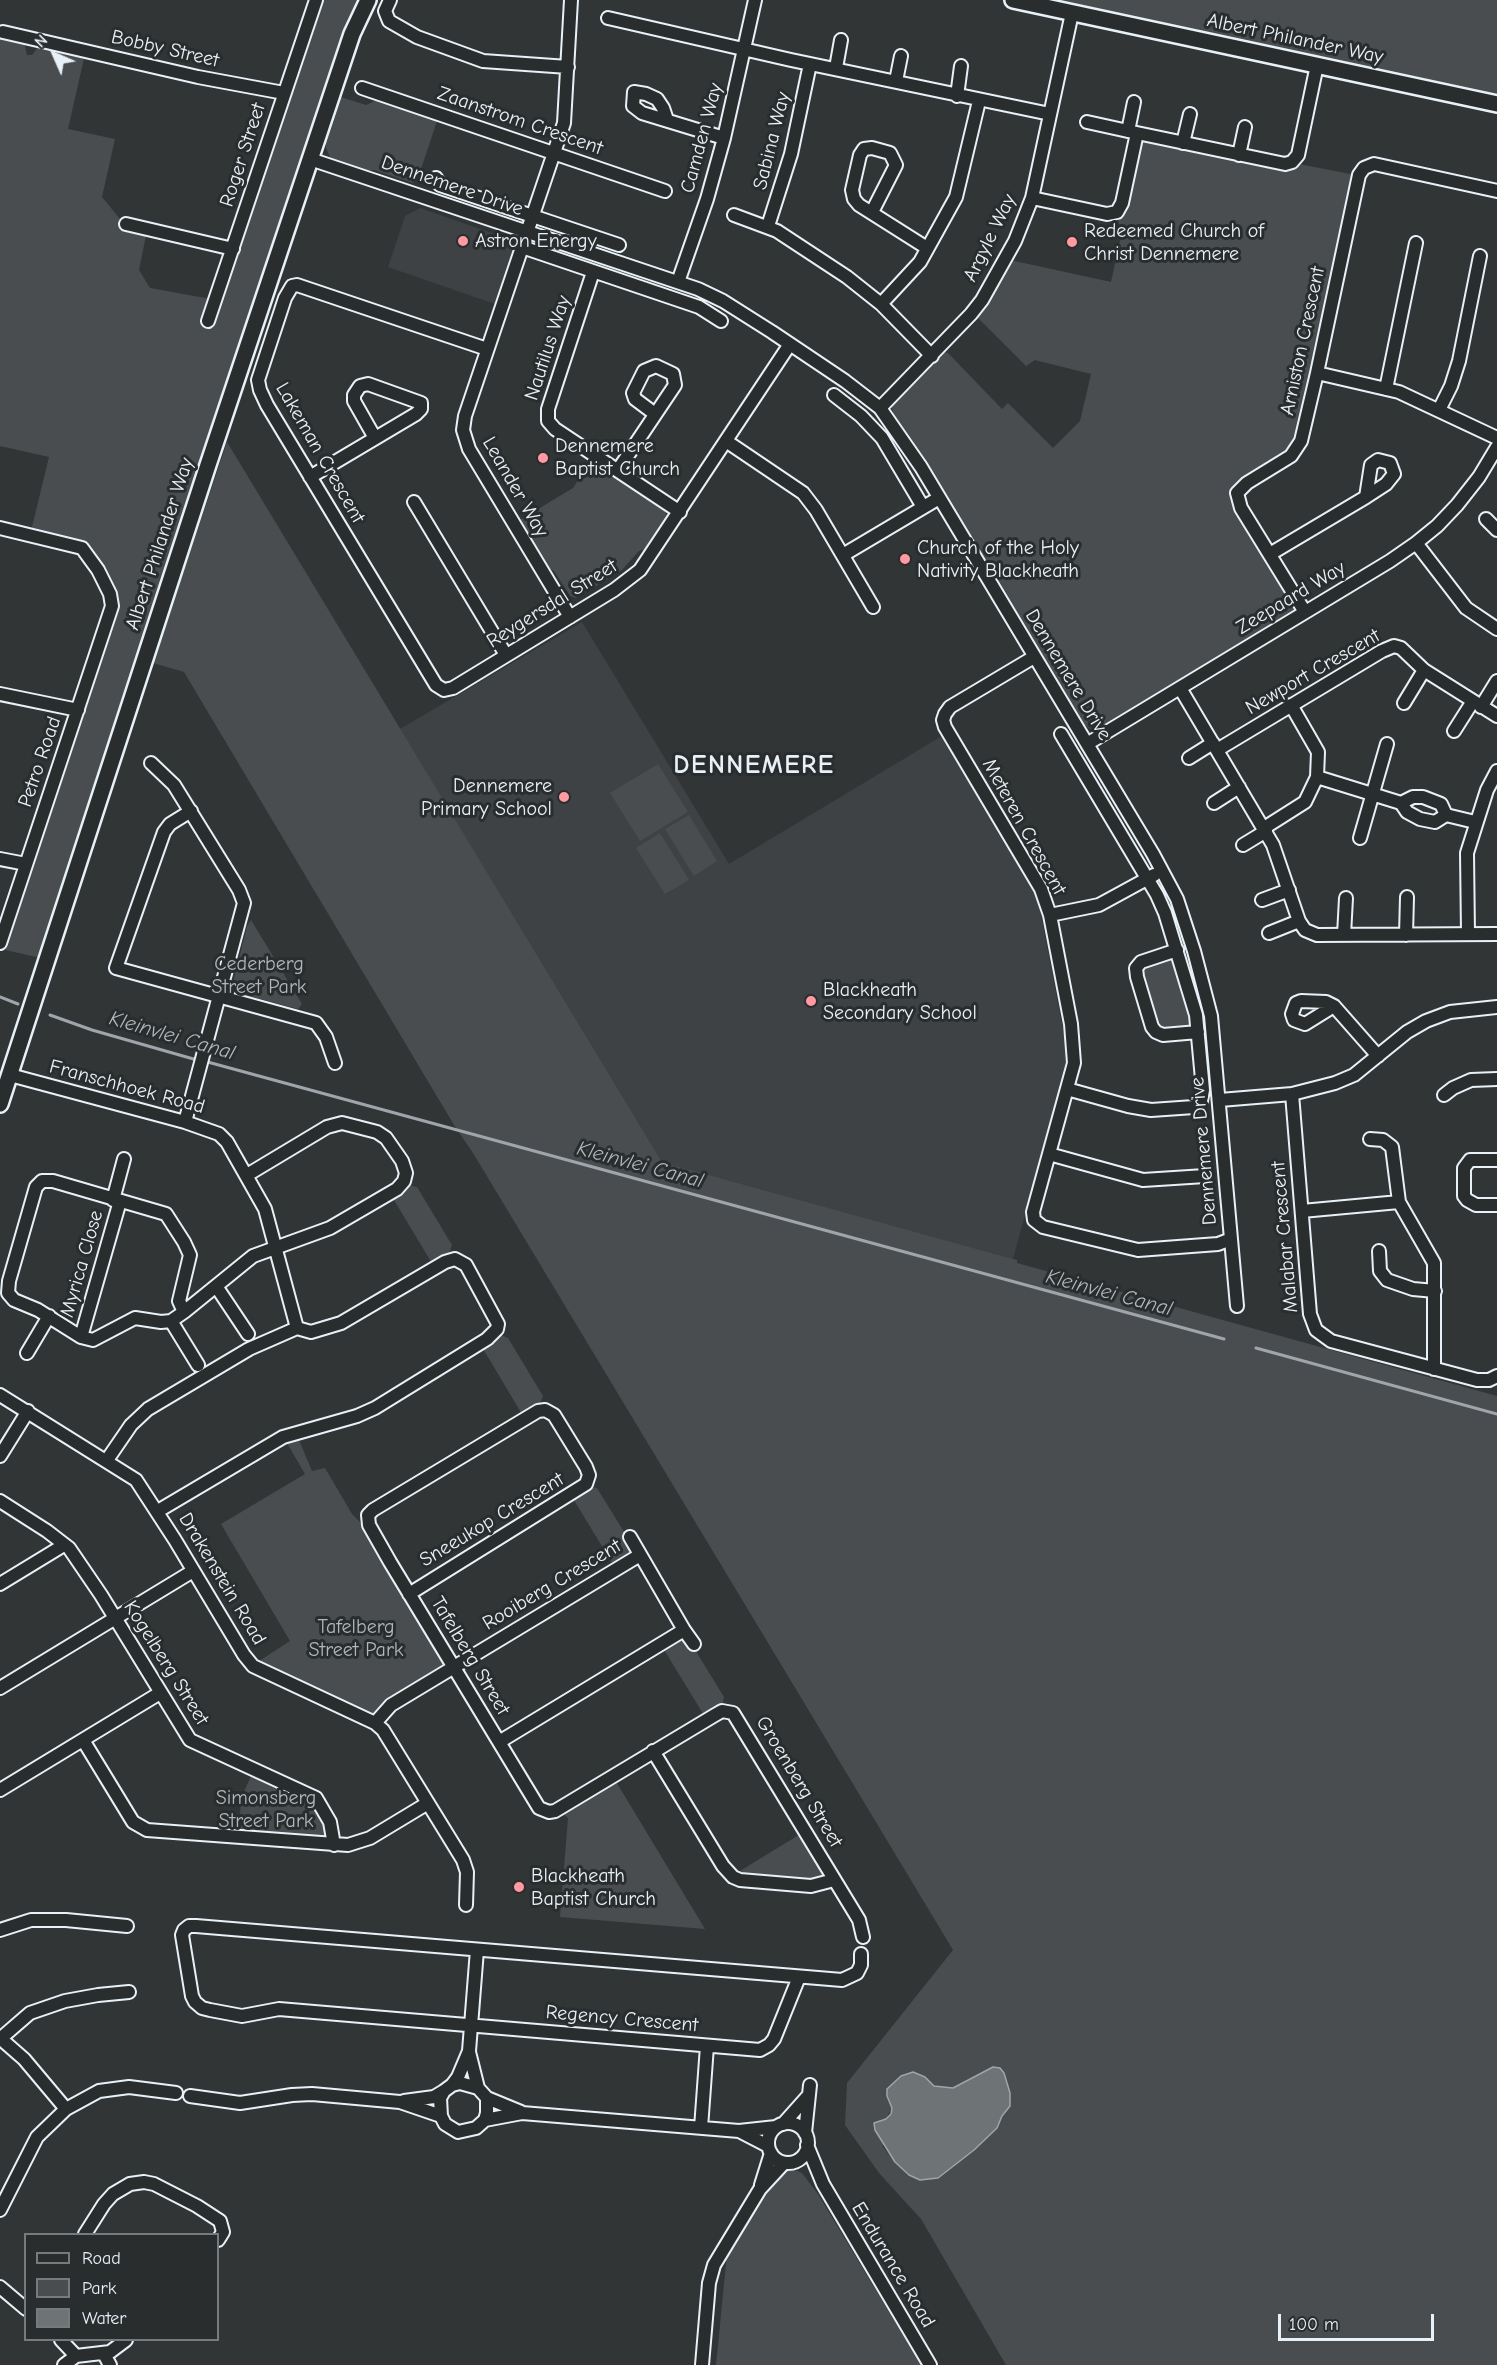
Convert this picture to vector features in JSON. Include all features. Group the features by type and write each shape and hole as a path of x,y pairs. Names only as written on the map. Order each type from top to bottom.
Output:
{"street":[{"name":"Roger Street","path":"208,321 316,0"},
{"name":"Albert Philander Way","path":"0,1104 200,487 352,34 368,0"},
{"path":"390,0 385,11 390,21 417,38 483,61 568,67"},
{"name":"Leander Way","path":"570,617 466,443 464,423 564,123 571,0"},
{"name":"Camden Way","path":"678,282 707,199 724,138 755,0"},
{"name":"Albert Philander Way","path":"1013,0 1497,104"},
{"name":"Argyle Way","path":"880,408 932,356 982,300 1015,242 1032,198 1072,13"},
{"path":"608,18 979,101 1050,114"},
{"name":"Bobby Street","path":"3,32 198,77 284,93"},
{"path":"836,69 841,40"},
{"path":"896,81 902,56"},
{"name":"Sabina Way","path":"768,226 791,154 810,64"},
{"path":"1087,122 1285,164 1295,160 1317,65"},
{"path":"957,96 962,66"},
{"name":"Zaanstrom Crescent","path":"362,88 665,191"},
{"path":"881,304 908,277 947,215 960,187 979,101"},
{"path":"1032,198 1114,214 1121,206 1134,102"},
{"path":"1183,142 1190,114"},
{"path":"667,120 724,138"},
{"path":"1239,154 1245,127"},
{"path":"872,212 896,165 890,153 872,148 862,151 852,190 856,201 872,212 927,248"},
{"name":"Dennemere Drive","path":"310,159 698,289 723,301 790,344 880,408 939,498 1087,744 1162,870 1186,922 1211,1016 1237,1306"},
{"name":"Arniston Crescent","path":"1305,612 1241,508 1237,493 1243,486 1285,460 1295,451 1302,436 1359,175 1364,168 1374,164 1497,191"},
{"path":"436,178 440,185 620,245"},
{"path":"734,215 768,226 847,277 881,304 932,356"},
{"path":"126,224 233,249"},
{"path":"1386,388 1416,243"},
{"path":"522,247 699,307 721,321"},
{"path":"1439,410 1460,361 1480,256"},
{"name":"Nautilus Way","path":"593,272 547,417 555,429 680,512"},
{"name":"Lakeman Crescent","path":"436,685 267,405 258,386 262,364 285,297 292,286 300,285 488,349"},
{"name":"Reygersdal Street","path":"436,685 444,690 449,689 632,578 680,512 790,344"},
{"path":"1317,373 1408,395 1497,438"},
{"path":"310,477 419,412 422,407 421,403 369,384 360,386 354,395 354,401 375,438"},
{"path":"834,395 855,411 882,438 923,507"},
{"path":"618,470 655,414"},
{"path":"726,441 803,493 873,607"},
{"name":"Zeepaard Way","path":"1087,744 1390,561 1416,543 1437,526 1457,505 1495,455"},
{"path":"1270,554 1366,496"},
{"path":"843,555 939,498"},
{"path":"414,502 506,655"},
{"path":"1486,519 1497,530"},
{"name":"Petro Road","path":"0,528 82,548 89,555 110,594 112,606 0,943"},
{"path":"1416,543 1466,608 1497,629"},
{"name":"Newport Crescent","path":"1189,758 1215,747 1291,705 1388,648 1401,648 1424,670 1497,716"},
{"name":"Meteren Crescent","path":"1034,657 950,708 943,720 1036,880 1050,915 1074,1046 1074,1063 1033,1212 1034,1220 1041,1226 1138,1250 1218,1244 1231,1239"},
{"path":"1404,703 1424,670"},
{"path":"1454,731 1497,681"},
{"path":"1180,688 1265,830 1277,854 1299,921 1306,931 1317,935 1497,934"},
{"path":"0,694 78,710"},
{"path":"1243,845 1305,802 1317,777 1318,752 1291,705"},
{"name":"Dennemere Drive","path":"1061,734 1148,879 1165,913 1196,1015 1203,1090 1198,1106 1151,1110 1067,1089"},
{"path":"1359,838 1387,744"},
{"path":"151,764 174,785 244,900 185,1122"},
{"path":"1468,934 1466,862 1475,822 1497,771"},
{"path":"1317,777 1401,803 1407,812 1426,820 1438,821 1446,815"},
{"path":"1214,802 1239,787"},
{"path":"1401,803 1413,797 1423,797 1441,804 1446,815"},
{"path":"111,982 164,832 170,824 191,812"},
{"path":"1446,815 1475,822"},
{"path":"0,859 26,864"},
{"path":"1050,915 1099,905 1162,870"},
{"path":"1262,900 1289,890"},
{"path":"1406,934 1407,897"},
{"path":"1344,935 1346,898"},
{"path":"1269,933 1299,921"},
{"path":"1177,950 1141,962 1136,968 1137,977 1154,1030 1163,1035 1198,1032"},
{"path":"116,968 316,1023 326,1037 335,1063"},
{"path":"1334,1006 1378,1056"},
{"path":"1220,1100 1292,1094 1335,1083 1354,1075 1407,1032 1426,1021 1450,1012 1497,1007"},
{"name":"Franschhoek Road","path":"10,1075 185,1122 219,1134 227,1142 265,1209 297,1328"},
{"path":"1444,1095 1471,1080 1497,1079"},
{"name":"Malabar Crescent","path":"1292,1094 1310,1314 1316,1330 1331,1341 1477,1380 1489,1380 1497,1376"},
{"path":"184,1312 179,1301 190,1256 169,1217 162,1212 49,1180 42,1181 36,1187 7,1291 14,1300 90,1340 135,1318 160,1322 171,1321 184,1312 253,1256 276,1246 320,1233 397,1189 406,1177 404,1165 389,1141 382,1135 336,1123 247,1175"},
{"path":"1370,1139 1383,1140 1392,1148 1398,1203 1431,1255 1436,1272 1434,1369"},
{"path":"1049,1154 1143,1180 1205,1176"},
{"name":"Myrica Close","path":"81,1336 116,1200 124,1159"},
{"path":"1497,1160 1470,1160 1464,1168 1464,1196 1467,1200 1476,1205 1497,1205"},
{"path":"1302,1211 1398,1203"},
{"path":"1379,1251 1380,1271 1387,1280 1413,1289 1435,1291"},
{"path":"107,1460 130,1425 148,1409 249,1350 297,1328 310,1332 341,1323 445,1262 455,1259 465,1265 498,1324 497,1329 487,1339 375,1408 357,1416 283,1437 158,1511"},
{"path":"216,1286 248,1334"},
{"path":"27,1353 49,1317"},
{"path":"171,1321 198,1365"},
{"name":"Drakenstein Road","path":"0,1395 136,1480 158,1511 244,1655 253,1666 375,1723 386,1734 466,1866 466,1905"},
{"name":"Sneeukop Crescent","path":"368,1518 375,1508 537,1411 545,1410 554,1415 584,1463 588,1479 580,1489 409,1593"},
{"path":"0,1455 28,1411"},
{"name":"Kogelberg Street","path":"0,1501 69,1548 101,1595 184,1733 195,1743 316,1798 330,1822 334,1845"},
{"name":"Tafelberg Street","path":"368,1518 370,1529 535,1803 544,1811"},
{"name":"Rooiberg Crescent","path":"630,1537 694,1644"},
{"path":"0,1584 64,1545"},
{"name":"Rooiberg Crescent","path":"375,1723 391,1705 640,1555"},
{"path":"0,1688 194,1571"},
{"path":"499,1742 684,1630"},
{"path":"0,1790 160,1693"},
{"name":"Groenberg Street","path":"544,1811 555,1811 722,1711 733,1713 859,1920 863,1937"},
{"path":"83,1740 133,1822 142,1828 348,1845 361,1842 428,1803"},
{"path":"653,1751 723,1866 733,1877 740,1880 811,1886 834,1880"},
{"path":"1,1927 31,1920 66,1920 128,1926"},
{"name":"Regency Crescent","path":"477,1950 196,1926 189,1926 182,1935 192,1996 201,2008 242,2016 279,2009 756,2050 769,2045 799,1977"},
{"path":"806,2139 796,2125 739,2131 522,2113 485,2120 476,2128 458,2132 445,2124 441,2116 440,2098 458,2077 469,2050 477,1950 842,1980 857,1973 861,1965 861,1954"},
{"path":"66,2109 24,2059 0,2038 30,2013 65,2001 129,1992"},
{"path":"701,2128 707,2046"},
{"path":"469,2050 478,2088 487,2098 522,2113"},
{"path":"190,2096 240,2103 292,2094 400,2102 434,2097 460,2083 478,2088"},
{"path":"0,2210 37,2137 66,2109 99,2091 129,2087 176,2093"},
{"path":"702,2365 711,2274 719,2256 760,2189 790,2162 803,2156 809,2090 769,2138 770,2150 760,2189"},
{"path":"485,2120 487,2098"},
{"path":"400,2102 441,2116"},
{"path":"739,2131 770,2150 777,2159 790,2162"},
{"name":"Endurance Road","path":"806,2139 823,2184 930,2365"},
{"name":"Endurance Road","path":"790,2162 823,2184"},
{"path":"86,2233 108,2198 134,2183 154,2184 197,2206 220,2221 223,2232 219,2238"},
{"path":"0,2287 24,2307"},
{"path":"62,2341 76,2356 107,2360 114,2349 125,2341"},
{"path":"64,2365 76,2356"}],"shaded area":[{"path":"420,208 509,239 514,249 495,304 388,267 405,216"},
{"name":"Blackheath Secondary School","path":"582,622 729,864 942,736 1037,895 1068,1055 1013,1259 662,1162 400,729"}],"green space":[{"path":"322,0 361,0 41,958 1,949 114,612 95,556 31,531 49,457 0,446 0,35 24,42 27,55 32,55 39,46 85,54 68,129 115,139 102,197 120,219 148,226 139,270 150,288 211,299"},
{"path":"1056,0 1497,0 1497,97"},
{"path":"341,97 366,105 379,99 438,118 417,181 413,183 374,170 364,171 337,162 330,157 325,137 327,131 331,130"},
{"path":"1149,139 1295,169 1299,164 1355,175 1299,437 1283,457 1233,486 1230,492 1231,498 1294,602 1294,612 1100,729 1092,730 1082,723 918,450 893,414 892,408 896,399 943,352 948,353 1002,409 1008,403 1053,448 1080,421 1091,374 1035,360 1026,366 976,316 1010,260 1111,282 1123,227 1119,226 1118,217 1139,144"},
{"path":"227,442 662,1162 1497,1396 1497,2365 1006,2365 921,2219 879,2173 845,2125 847,2083 953,1950 454,1125 184,672 153,663","holes":["982,2072 1009,2100 1010,2106 1002,2116 997,2128 938,2178 920,2180 908,2175 883,2147 880,2120 886,2119 892,2108 887,2096 925,2077 934,2086 953,2088"]},
{"path":"591,461 665,511 667,517 646,549 639,551 622,570 576,598 570,596 554,571 548,568 520,520 573,488"},
{"path":"658,764 688,812 640,841 610,793"},
{"path":"689,815 717,861 694,876 665,829"},
{"path":"660,833 689,880 665,894 636,848"},
{"name":"Cederberg Street Park","path":"251,920 302,1004 298,1009 231,991 247,926"},
{"path":"1170,957 1173,959 1192,1022 1187,1028 1163,1031 1156,1026 1141,969 1143,966"},
{"path":"408,1185 417,1187 452,1245 449,1254 433,1265 391,1195"},
{"path":"501,1335 508,1338 543,1396 539,1406 523,1416 482,1347"},
{"name":"Tafelberg Street Park","path":"296,1433 312,1471 325,1468 352,1514 365,1527 444,1662 442,1668 386,1703 372,1715 256,1663 290,1641 221,1524 305,1474 284,1438"},
{"path":"591,1487 597,1488 634,1548 634,1552 614,1566 572,1497"},
{"path":"681,1637 689,1640 724,1697 722,1707 705,1717 663,1648"},
{"name":"Simonsberg Street Park","path":"252,1774 316,1803 326,1821 327,1837 325,1839 239,1833 241,1798"},
{"path":"615,1780 705,1929 560,1917 568,1818 561,1812"},
{"path":"802,1833 824,1873 817,1882 735,1874"},
{"path":"793,2169 802,2173 818,2194 921,2365 716,2365 727,2254 763,2194 785,2171"}],"water":[{"path":"993,2067 1000,2068 1004,2073 1010,2093 1010,2106 1002,2116 997,2128 974,2150 938,2178 920,2180 909,2175 895,2162 875,2130 874,2123 886,2119 891,2114 892,2108 887,2089 901,2076 913,2072 925,2077 934,2086 953,2088"}],"waterway":[{"name":"Kleinvlei Canal","path":"0,997 18,1004"},
{"name":"Kleinvlei Canal","path":"50,1015 92,1030 197,1060"},
{"name":"Kleinvlei Canal","path":"204,1061 1224,1339"},
{"name":"Kleinvlei Canal","path":"1256,1348 1497,1414"}],"place":[{"name":"Astron Energy","path":"463,241"},
{"name":"Redeemed Church of Christ Dennemere","path":"1072,242"},
{"name":"Dennemere Baptist Church","path":"543,458"},
{"name":"Church of the Holy Nativity Blackheath","path":"905,559"},
{"name":"Dennemere Primary School","path":"564,797"},
{"name":"Blackheath Secondary School","path":"811,1001"},
{"name":"Blackheath Baptist Church","path":"519,1887"}],"district":[{"name":"DENNEMERE","path":"754,766"}]}
